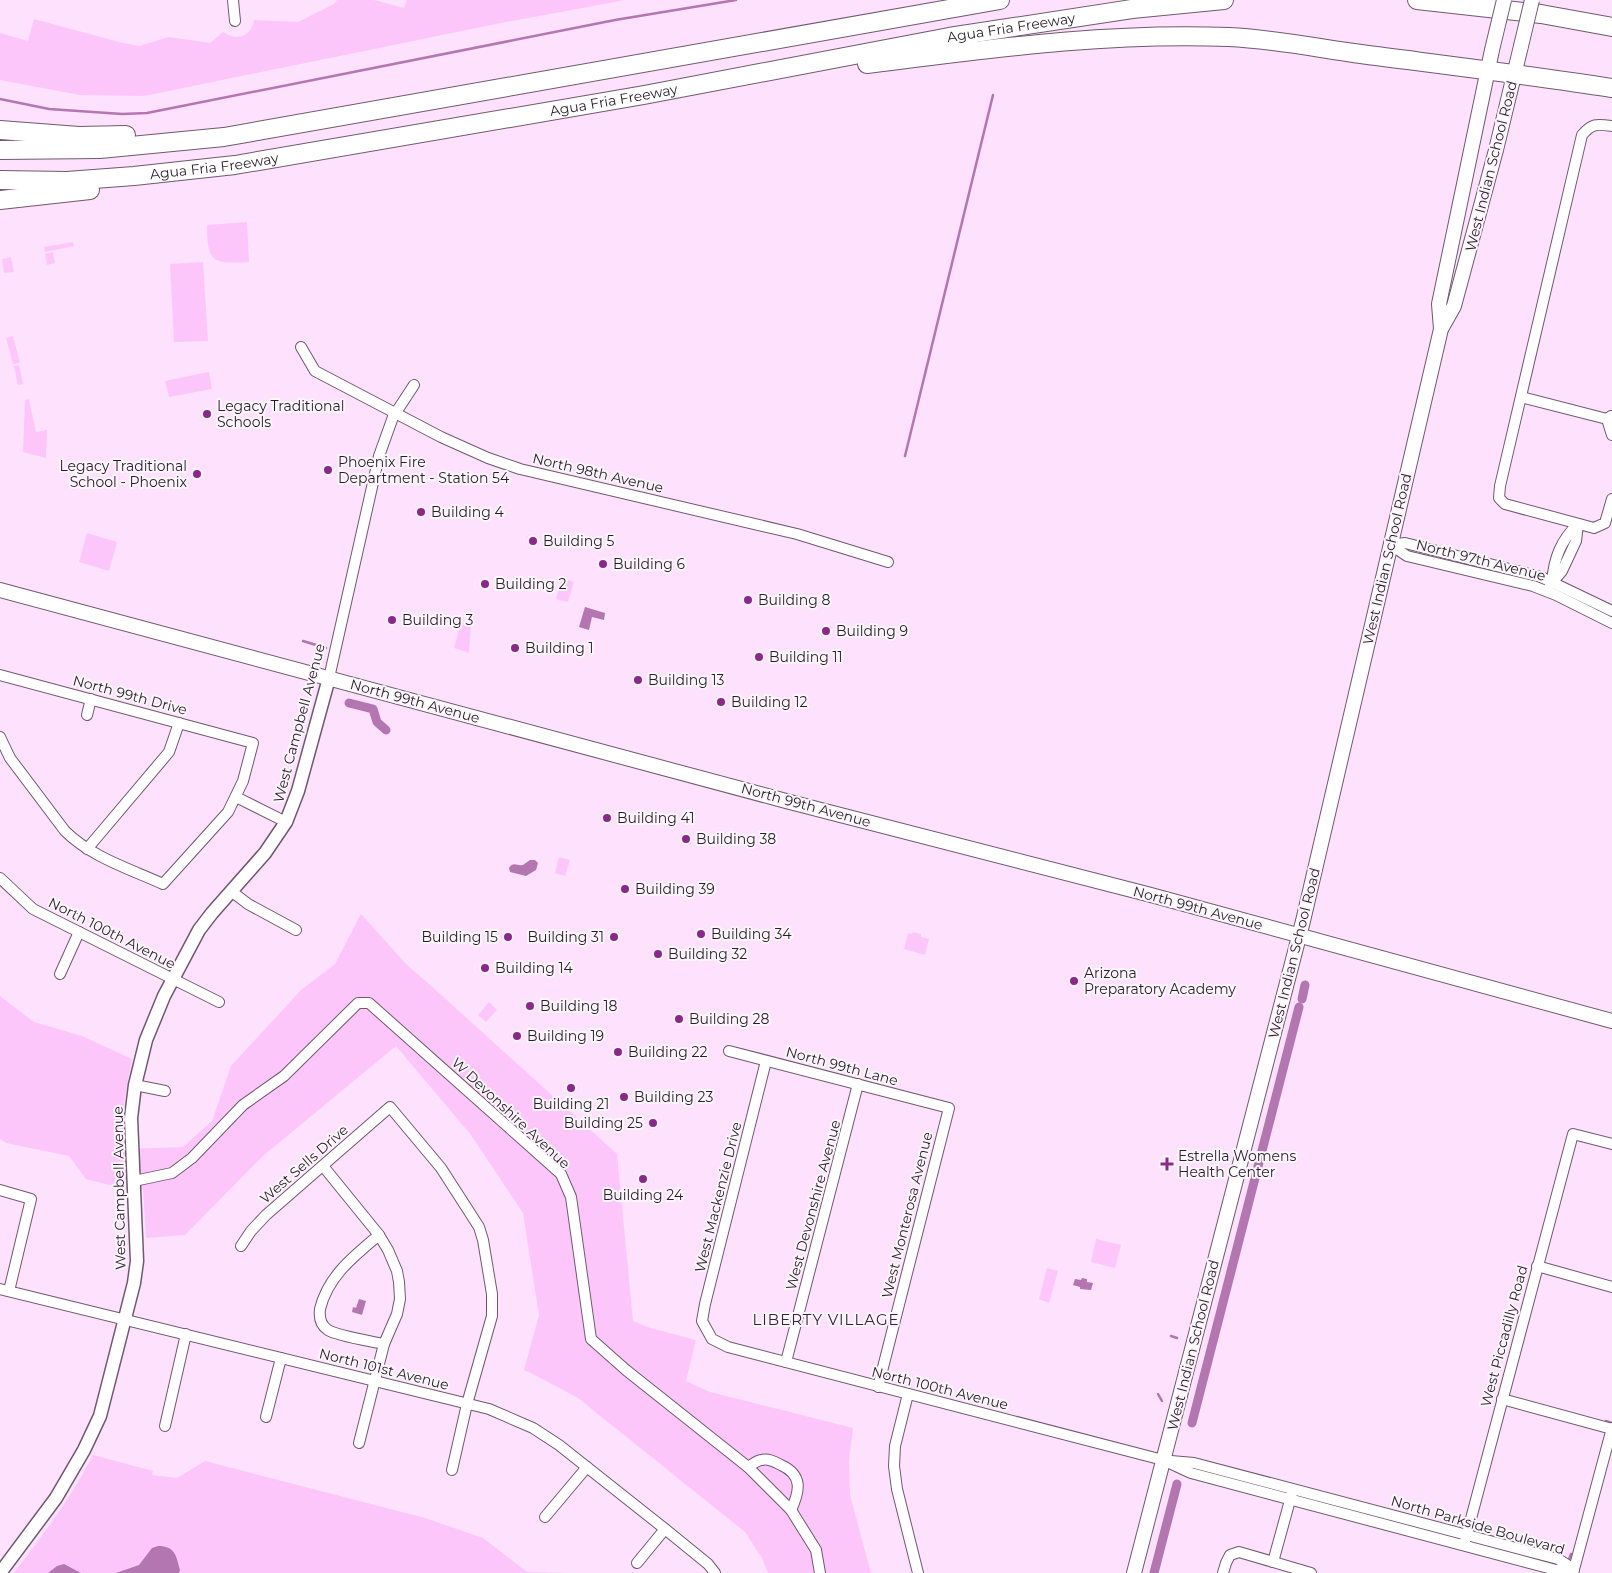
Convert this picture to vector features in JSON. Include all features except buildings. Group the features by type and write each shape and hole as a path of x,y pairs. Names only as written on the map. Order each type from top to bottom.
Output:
{"highway":[{"path":"644,63 696,47 942,0"},
{"name":"Agua Fria Freeway","path":"0,150 100,149 224,137 1000,0"},
{"name":"Agua Fria Freeway","path":"0,180 67,181 235,166 644,95 949,37 1147,7 1224,0"},
{"path":"1417,0 1541,14 1612,27"},
{"path":"644,95 700,94 856,65 988,48 1115,37 1170,36 1251,39 1514,73 1612,88"},
{"path":"0,130 103,136 180,132 283,119 323,120"},
{"path":"0,200 231,176 285,167 320,151"}],"main road":[{"name":"West Indian School Road","path":"1441,329 1439,304 1504,0"},
{"name":"West Indian School Road","path":"1134,1573 1300,936 1441,329 1454,306 1496,150 1532,0"},
{"name":"North 99th Avenue","path":"0,590 786,801 1143,893 1612,1021"}],"street":[{"path":"233,0 235,21"},
{"path":"1612,126 1600,124 1590,126 1582,134 1500,486 1499,498 1505,504 1594,528 1605,522 1612,499"},
{"name":"North 98th Avenue","path":"301,347 314,371 395,414 488,458 520,469 797,534 888,562"},
{"name":"West Campbell Avenue","path":"0,1572 56,1498 84,1450 100,1416 134,1284 137,1261 132,1118 140,1057 151,1026 199,930 265,853 286,822 298,791 329,678 380,456 395,414 414,385"},
{"path":"1521,397 1610,417 1612,435"},
{"path":"1546,591 1562,571 1576,541 1578,524"},
{"name":"North 97th Avenue","path":"1392,545 1405,543 1520,571 1552,582 1612,611"},
{"name":"North 97th Avenue","path":"1392,545 1407,556 1517,581 1546,591 1612,623"},
{"name":"North 99th Drive","path":"0,675 253,742 247,768 236,797"},
{"path":"87,715 91,699"},
{"path":"87,849 169,752 179,723"},
{"path":"0,737 10,758 65,831 87,849 163,884 218,825 236,797 286,822"},
{"name":"North 100th Avenue","path":"0,878 4,889 33,909 219,1002"},
{"path":"231,891 248,904 296,930"},
{"path":"60,974 79,932"},
{"name":"W Devonshire Avenue","path":"134,1181 172,1173 192,1158 243,1105 284,1076 358,1003 370,1003 560,1174 571,1197 591,1339 626,1370 748,1467 791,1510 816,1550 820,1573"},
{"name":"North 99th Lane","path":"729,1051 949,1108"},
{"name":"West Mackenzie Drive","path":"712,1339 702,1321 705,1304 766,1061"},
{"name":"West Devonshire Avenue","path":"786,1362 858,1084"},
{"path":"135,1085 165,1091"},
{"name":"West Sells Drive","path":"241,1246 251,1231 266,1216 390,1107 441,1168 479,1227 483,1240 492,1294 492,1316 467,1404"},
{"name":"West Monterosa Avenue","path":"878,1387 949,1108"},
{"name":"West Piccadilly Road","path":"1465,1540 1573,1134 1612,1144"},
{"path":"323,1166 379,1235 388,1250 399,1282 400,1299 397,1314 384,1344 359,1444"},
{"path":"0,1190 31,1199 4,1290"},
{"path":"379,1235 356,1254 336,1276 325,1294 320,1314 322,1324 330,1331 384,1344"},
{"path":"1537,1266 1612,1287"},
{"name":"North 101st Avenue","path":"4,1290 489,1409 533,1428 587,1467 708,1564 715,1573"},
{"path":"165,1426 186,1334"},
{"name":"North 100th Avenue","path":"712,1339 728,1347 1163,1460"},
{"path":"266,1417 281,1358"},
{"path":"908,1394 896,1446 894,1466 897,1489 918,1573"},
{"path":"1502,1399 1612,1428 1574,1571"},
{"path":"452,1470 467,1404"},
{"path":"748,1467 762,1459 773,1461 789,1468 797,1480 798,1496 791,1510"},
{"name":"North Parkside Boulevard","path":"1163,1460 1191,1473 1292,1494 1465,1540 1558,1559 1574,1571"},
{"path":"545,1517 587,1467"},
{"path":"1274,1562 1292,1494"},
{"path":"637,1564 665,1529"},
{"path":"1223,1573 1230,1555 1238,1552 1311,1573"}],"shaded area":[{"path":"337,0 374,0 404,8 407,0 625,0 506,22 144,96 80,95 0,80 0,33 28,41 34,19 139,46 169,37 210,43 223,32 238,37 247,34 253,26 254,20 298,22 334,4"},
{"path":"247,222 249,262 227,262 214,258 208,247 207,225"},
{"path":"73,242 74,246 45,252 44,247"},
{"path":"53,252 55,263 47,265 45,254"},
{"path":"11,257 14,272 4,273 2,259"},
{"path":"203,262 208,341 174,342 170,264"},
{"path":"13,336 20,363 13,364 6,338"},
{"path":"19,365 23,384 18,385 14,366"},
{"path":"209,372 212,389 169,397 165,381"},
{"path":"29,399 36,432 47,430 46,458 23,452 25,400"},
{"path":"87,533 117,542 109,571 79,562"},
{"path":"562,578 574,582 568,602 556,599"},
{"path":"585,607 605,613 604,620 592,617 589,630 579,627"},
{"path":"461,622 471,625 469,653 454,648"},
{"path":"559,857 570,860 565,876 555,873"},
{"path":"530,860 535,860 538,863 536,870 526,876 510,872 509,868 512,865 523,865"},
{"path":"361,914 407,965 617,1154 633,1321 650,1328 696,1340 686,1381 710,1392 853,1428 849,1460 850,1495 871,1573 768,1573 762,1558 745,1532 578,1398 524,1370 539,1315 523,1213 471,1135 396,1046 263,1156 185,1235 146,1238 143,1189 125,1189 86,1179 69,1156 6,1143 0,1139 0,996 34,1022 82,1036 132,1059 124,1103 122,1149 183,1147 212,1121 231,1066 301,990 335,964"},
{"path":"913,932 929,939 925,955 904,949 908,933 912,934"},
{"path":"489,1002 497,1010 486,1022 478,1015"},
{"path":"1096,1239 1121,1245 1115,1268 1091,1262"},
{"path":"1047,1268 1058,1271 1049,1303 1039,1299"},
{"path":"1082,1278 1087,1279 1087,1282 1093,1283 1091,1290 1080,1289 1080,1287 1073,1285 1075,1279 1081,1280"},
{"path":"359,1299 366,1301 362,1315 352,1312 353,1307 356,1308"},
{"path":"93,1455 153,1471 152,1475 177,1478 205,1461 425,1518 483,1538 527,1572 570,1573 14,1573 66,1501"},
{"path":"164,1546 174,1552 180,1570 179,1573 116,1573 139,1565 152,1548"},
{"path":"64,1564 81,1573 48,1573 57,1566"}],"waterway":[{"path":"0,99 49,109 122,114 147,113 615,20 736,0"},
{"path":"905,456 993,95"},
{"path":"303,641 326,648"},
{"path":"349,703 373,709 377,722 386,730"},
{"path":"1302,999 1305,985"},
{"path":"1192,1423 1299,1007"},
{"path":"1171,1336 1177,1338"},
{"path":"1158,1394 1162,1401"},
{"path":"1605,1424 1606,1421 1612,1423"},
{"path":"1154,1573 1177,1484"},
{"path":"1568,1562 1571,1554"}],"place":[{"name":"Legacy Traditional Schools","path":"207,414"},
{"name":"Phoenix Fire Department - Station 54","path":"328,470"},
{"name":"Legacy Traditional School - Phoenix","path":"197,474"},
{"name":"Building 4","path":"421,512"},
{"name":"Building 5","path":"533,541"},
{"name":"Building 6","path":"603,564"},
{"name":"Building 2","path":"485,584"},
{"name":"Building 8","path":"748,600"},
{"name":"Building 3","path":"392,620"},
{"name":"Building 9","path":"826,631"},
{"name":"Building 1","path":"515,648"},
{"name":"Building 11","path":"759,657"},
{"name":"Building 13","path":"638,680"},
{"name":"Building 12","path":"721,702"},
{"name":"Building 41","path":"607,818"},
{"name":"Building 38","path":"686,839"},
{"name":"Building 39","path":"625,889"},
{"name":"Building 34","path":"701,934"},
{"name":"Building 15","path":"508,937"},
{"name":"Building 31","path":"614,937"},
{"name":"Building 32","path":"658,954"},
{"name":"Building 14","path":"485,968"},
{"name":"Arizona Preparatory Academy","path":"1074,981"},
{"name":"Building 18","path":"530,1006"},
{"name":"Building 28","path":"679,1019"},
{"name":"Building 19","path":"517,1036"},
{"name":"Building 22","path":"618,1052"},
{"name":"Building 21","path":"571,1088"},
{"name":"Building 23","path":"624,1097"},
{"name":"Building 25","path":"653,1123"},
{"name":"Estrella Womens Health Center","path":"1167,1164"},
{"name":"Building 24","path":"643,1179"}],"district":[{"name":"LIBERTY VILLAGE","path":"826,1320"}]}
